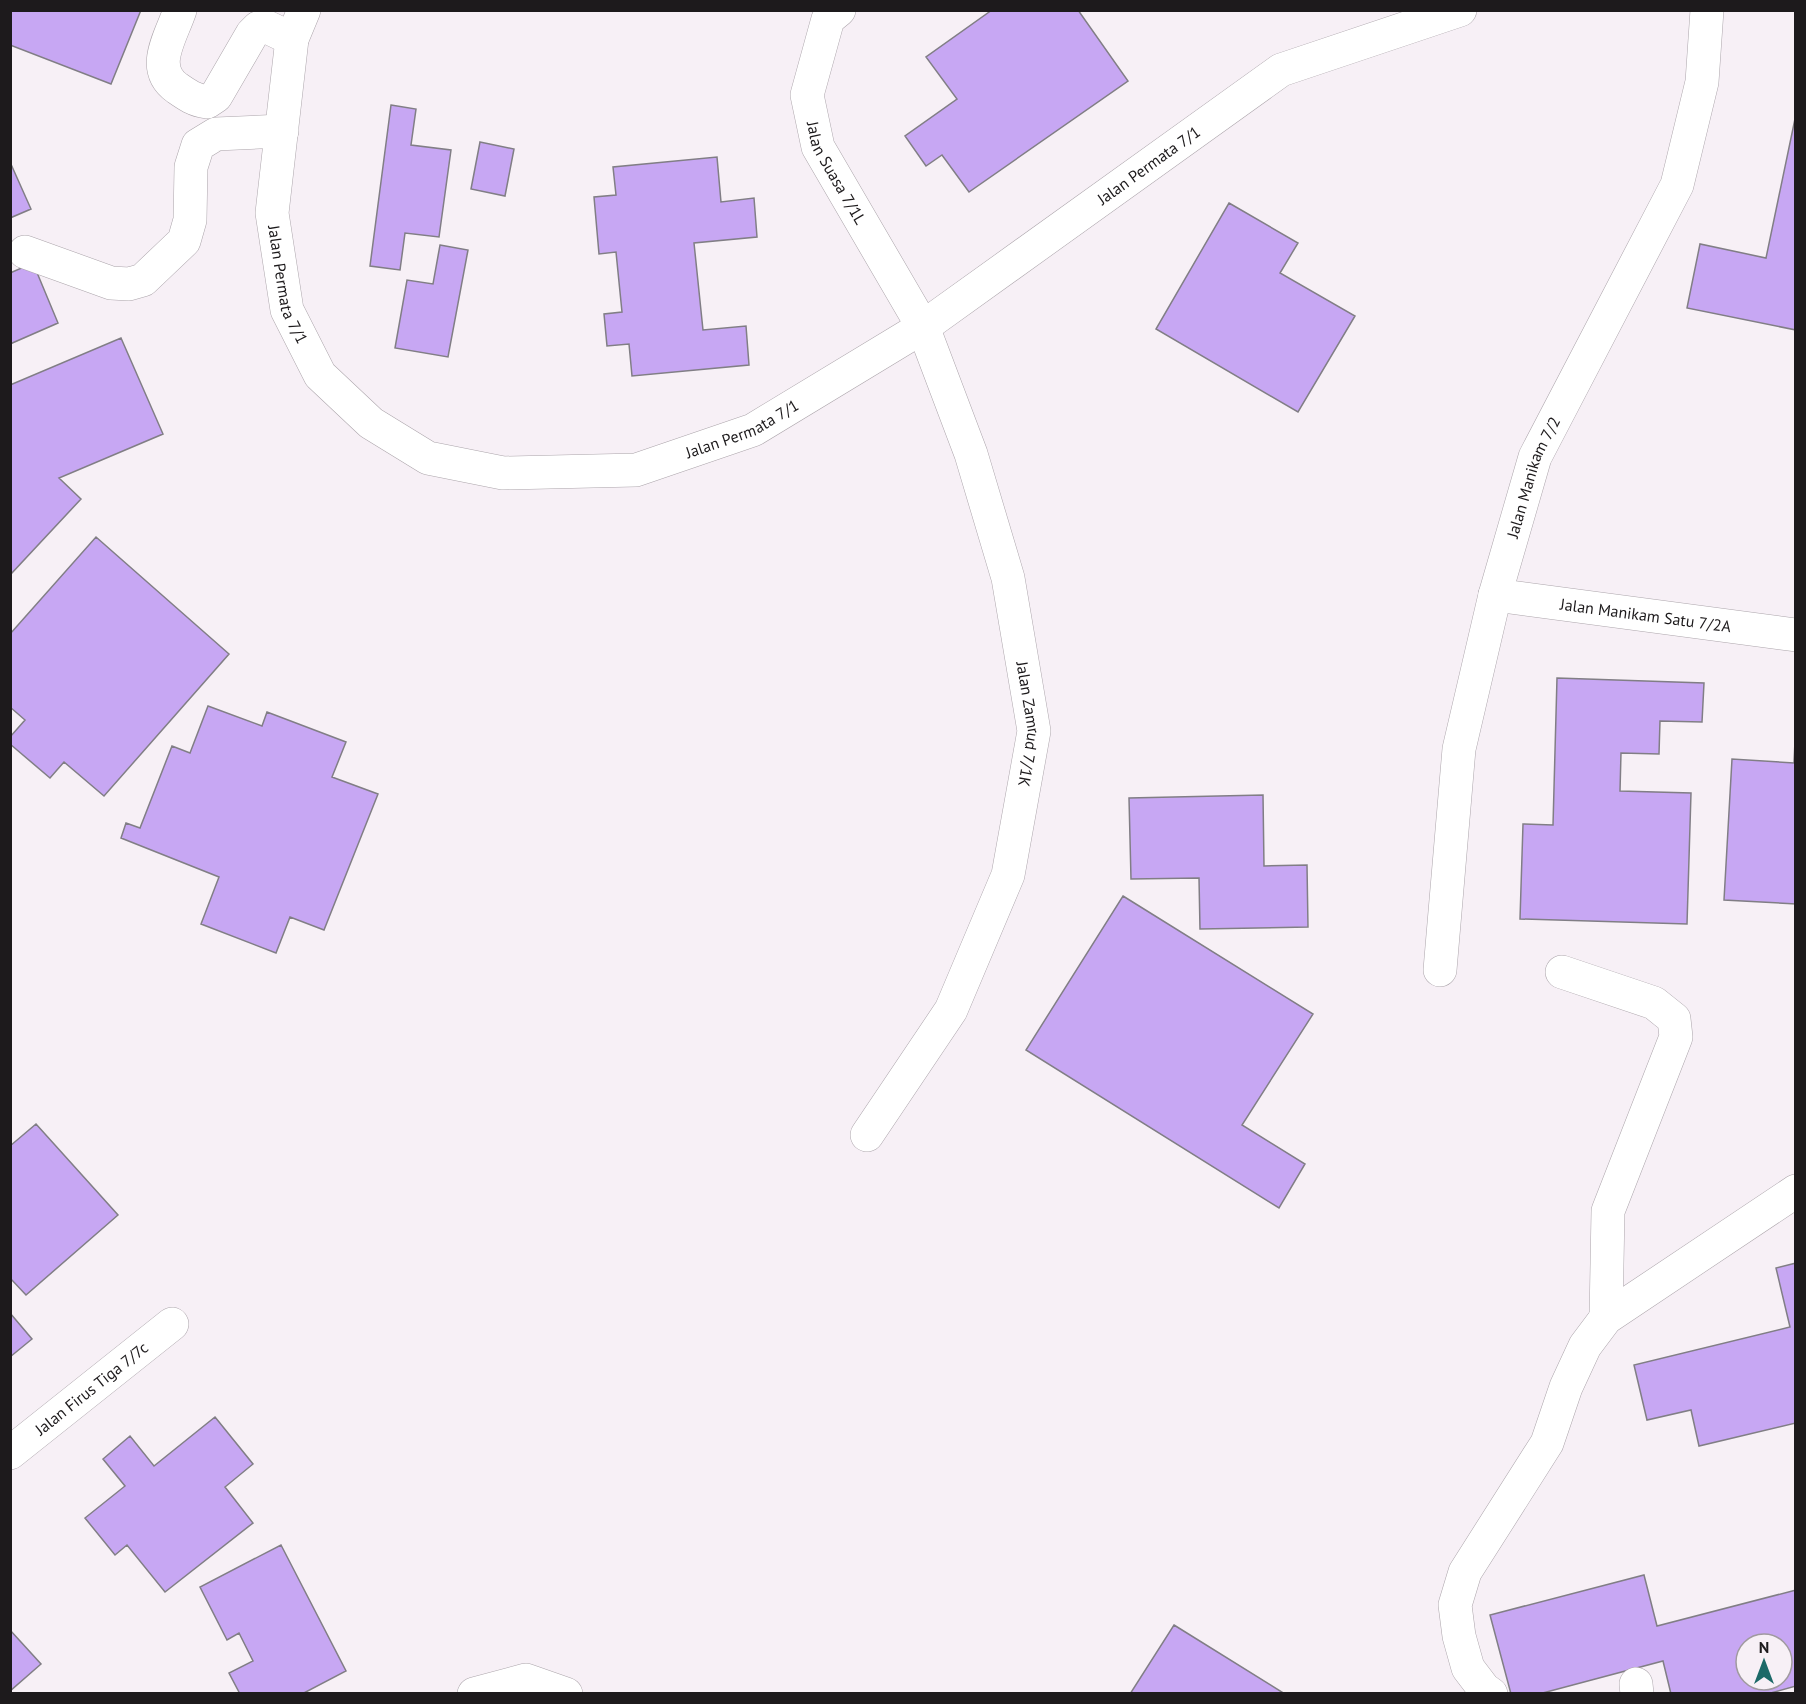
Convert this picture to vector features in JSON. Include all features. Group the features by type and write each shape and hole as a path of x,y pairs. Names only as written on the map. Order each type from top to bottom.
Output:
{"street":[{"path":"180,10 163,59 162,72 166,81 193,99 207,102 216,96 252,34 258,28 298,25"},
{"name":"Jalan Suasa 7/1L","path":"839,10 828,20 807,95 818,147 923,327"},
{"name":"Jalan Permata 7/1","path":"298,25 272,213 287,310 320,375 370,423 428,458 503,472 636,470 753,430 923,327 1281,70 1460,10"},
{"name":"Jalan Manikam 7/2","path":"1440,970 1459,749 1495,595 1535,457 1677,185 1702,82 1707,10"},
{"path":"25,252 111,283 129,284 143,280 184,241 190,220 191,167 198,145 216,134 282,131"},
{"name":"Jalan Zamrud 7/1K","path":"867,1135 951,1010 1008,875 1034,730 1008,578 971,454 923,327"},
{"name":"Jalan Manikam Satu 7/2A","path":"1495,595 1796,635"},
{"path":"1563,972 1654,1003 1674,1019 1676,1037 1608,1211 1606,1318"},
{"path":"1491,1694 1484,1689 1468,1668 1455,1605 1465,1572 1547,1443 1566,1388 1585,1346 1606,1318 1796,1191"},
{"name":"Jalan Firus Tiga 7/7c","path":"10,1453 172,1324"},
{"path":"474,1694 526,1680 566,1694"}],"building":[{"path":"10,10 141,10 111,84 10,45"},
{"path":"992,10 1078,10 1128,81 969,192 942,155 926,166 905,136 957,99 926,57"},
{"path":"391,105 416,109 411,145 451,150 439,237 405,233 400,270 370,266"},
{"path":"1796,114 1796,330 1687,308 1700,244 1766,258"},
{"path":"480,142 514,149 505,196 471,189"},
{"path":"717,157 721,202 754,198 757,237 694,243 703,330 746,326 749,365 632,376 629,344 607,346 604,314 622,312 616,252 599,254 594,197 616,195 613,167"},
{"path":"10,162 31,209 10,218"},
{"path":"1229,203 1298,243 1280,273 1355,316 1298,412 1156,329"},
{"path":"440,245 468,250 448,357 395,348 407,280 433,284"},
{"path":"33,263 58,323 10,344 10,273"},
{"path":"121,338 163,434 59,478 81,499 10,575 10,385"},
{"path":"96,537 229,654 104,796 64,762 50,778 10,744 10,737 25,720 10,707 10,634"},
{"path":"1557,678 1704,683 1702,722 1660,721 1659,754 1621,753 1620,791 1691,793 1687,924 1520,919 1523,824 1553,825"},
{"path":"208,706 262,726 267,712 346,742 332,777 378,794 324,930 290,917 276,953 201,924 219,877 121,838 126,823 140,828 172,746 190,753"},
{"path":"1795,741 1796,904 1724,900 1732,759 1794,763"},
{"path":"1263,795 1264,866 1307,865 1308,927 1200,929 1199,878 1131,879 1129,798"},
{"path":"1123,896 1313,1014 1242,1125 1305,1164 1279,1208 1026,1050"},
{"path":"36,1124 118,1215 26,1295 10,1278 10,1146"},
{"path":"1796,1263 1796,1423 1699,1446 1691,1410 1647,1420 1634,1365 1790,1327 1776,1268"},
{"path":"10,1313 32,1339 10,1357"},
{"path":"215,1417 253,1464 225,1487 253,1523 165,1592 127,1545 115,1555 85,1518 125,1486 103,1459 130,1436 154,1466"},
{"path":"281,1545 346,1671 302,1694 240,1694 229,1673 253,1661 239,1633 227,1640 200,1587"},
{"path":"1644,1575 1657,1626 1796,1590 1796,1686 1794,1687 1794,1632 1734,1632 1734,1692 1774,1692 1767,1694 1671,1694 1663,1661 1539,1694 1511,1694 1490,1615"},
{"path":"1174,1625 1285,1694 1130,1694"},
{"path":"10,1630 41,1664 10,1691"}]}
